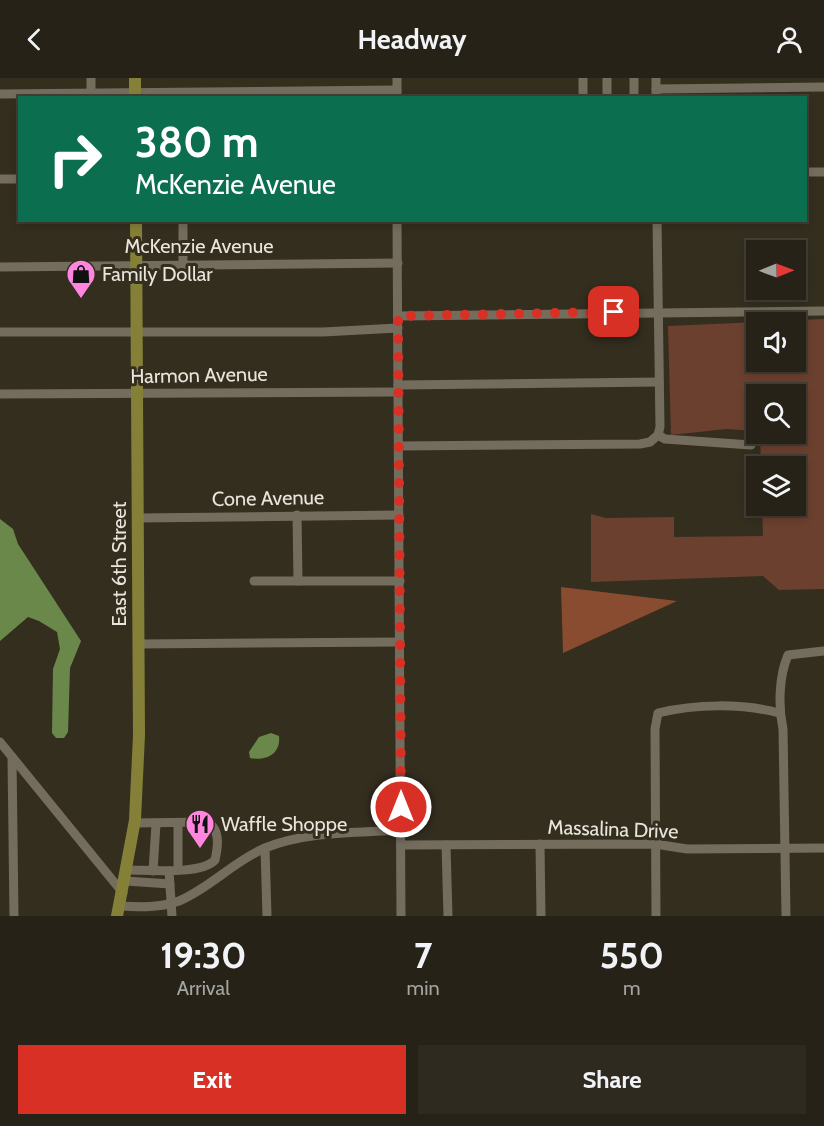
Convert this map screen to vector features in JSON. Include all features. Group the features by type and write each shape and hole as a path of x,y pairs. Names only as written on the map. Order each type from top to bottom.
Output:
{"main road":[{"path":"135,78 135,95"},
{"name":"East 6th Street","path":"119,911 134,823 139,735 136,222"}],"street":[{"path":"85,94 91,78"},
{"path":"0,93 397,94 397,78"},
{"path":"583,78 584,96"},
{"path":"607,78 608,96"},
{"path":"634,78 634,96"},
{"path":"656,78 656,93 706,88 728,83 824,87"},
{"path":"706,78 706,88"},
{"path":"807,172 824,172"},
{"path":"0,179 18,178"},
{"path":"183,222 183,264"},
{"path":"397,222 401,916"},
{"path":"399,446 640,444 650,442 658,435 657,222"},
{"name":"McKenzie Avenue","path":"0,267 398,263"},
{"path":"398,316 658,311 824,311"},
{"path":"0,332 323,332 398,328"},
{"name":"Harmon Avenue","path":"0,394 137,394 659,382"},
{"path":"658,435 665,438 751,445"},
{"path":"297,515 298,581"},
{"name":"Cone Avenue","path":"138,518 399,515"},
{"path":"254,581 400,581"},
{"path":"139,644 400,642"},
{"path":"786,916 783,729 779,713 783,666 788,654 824,651"},
{"path":"656,916 655,729 658,713 718,707 759,707 779,713"},
{"path":"0,742 125,881 170,884"},
{"path":"12,757 14,916"},
{"path":"172,916 170,884 175,868 178,822"},
{"path":"125,881 153,871 211,865 217,852 217,831 213,825 206,822 134,823"},
{"path":"153,871 156,824"},
{"path":"119,911 171,903 194,893 236,864 265,848 320,835 401,830"},
{"path":"540,844 541,916"},
{"name":"Massalina Drive","path":"401,845 655,844 687,849 824,848"},
{"path":"446,845 448,916"},
{"path":"265,848 267,916"}],"shaded area":[{"path":"824,319 824,589 779,590 763,576 591,582 591,514 606,518 674,517 674,537 763,536 762,516 806,516 806,456 761,456 760,444 806,444 806,384 746,384 746,430 726,429 671,435 668,326 746,322 746,372 806,372 806,320"},
{"path":"0,519 13,529 18,544 81,641 70,668 68,732 64,738 56,738 52,733 53,669 60,649 57,632 28,617 0,641"},
{"path":"561,587 677,601 563,653"},
{"path":"271,733 279,736 275,752 267,757 250,758 249,752 259,737"}],"place":[{"name":"Family Dollar","path":"81,300"},
{"name":"Waffle Shoppe","path":"200,850"}],"route":[{"path":"401,807 398,316 614,312"}]}
